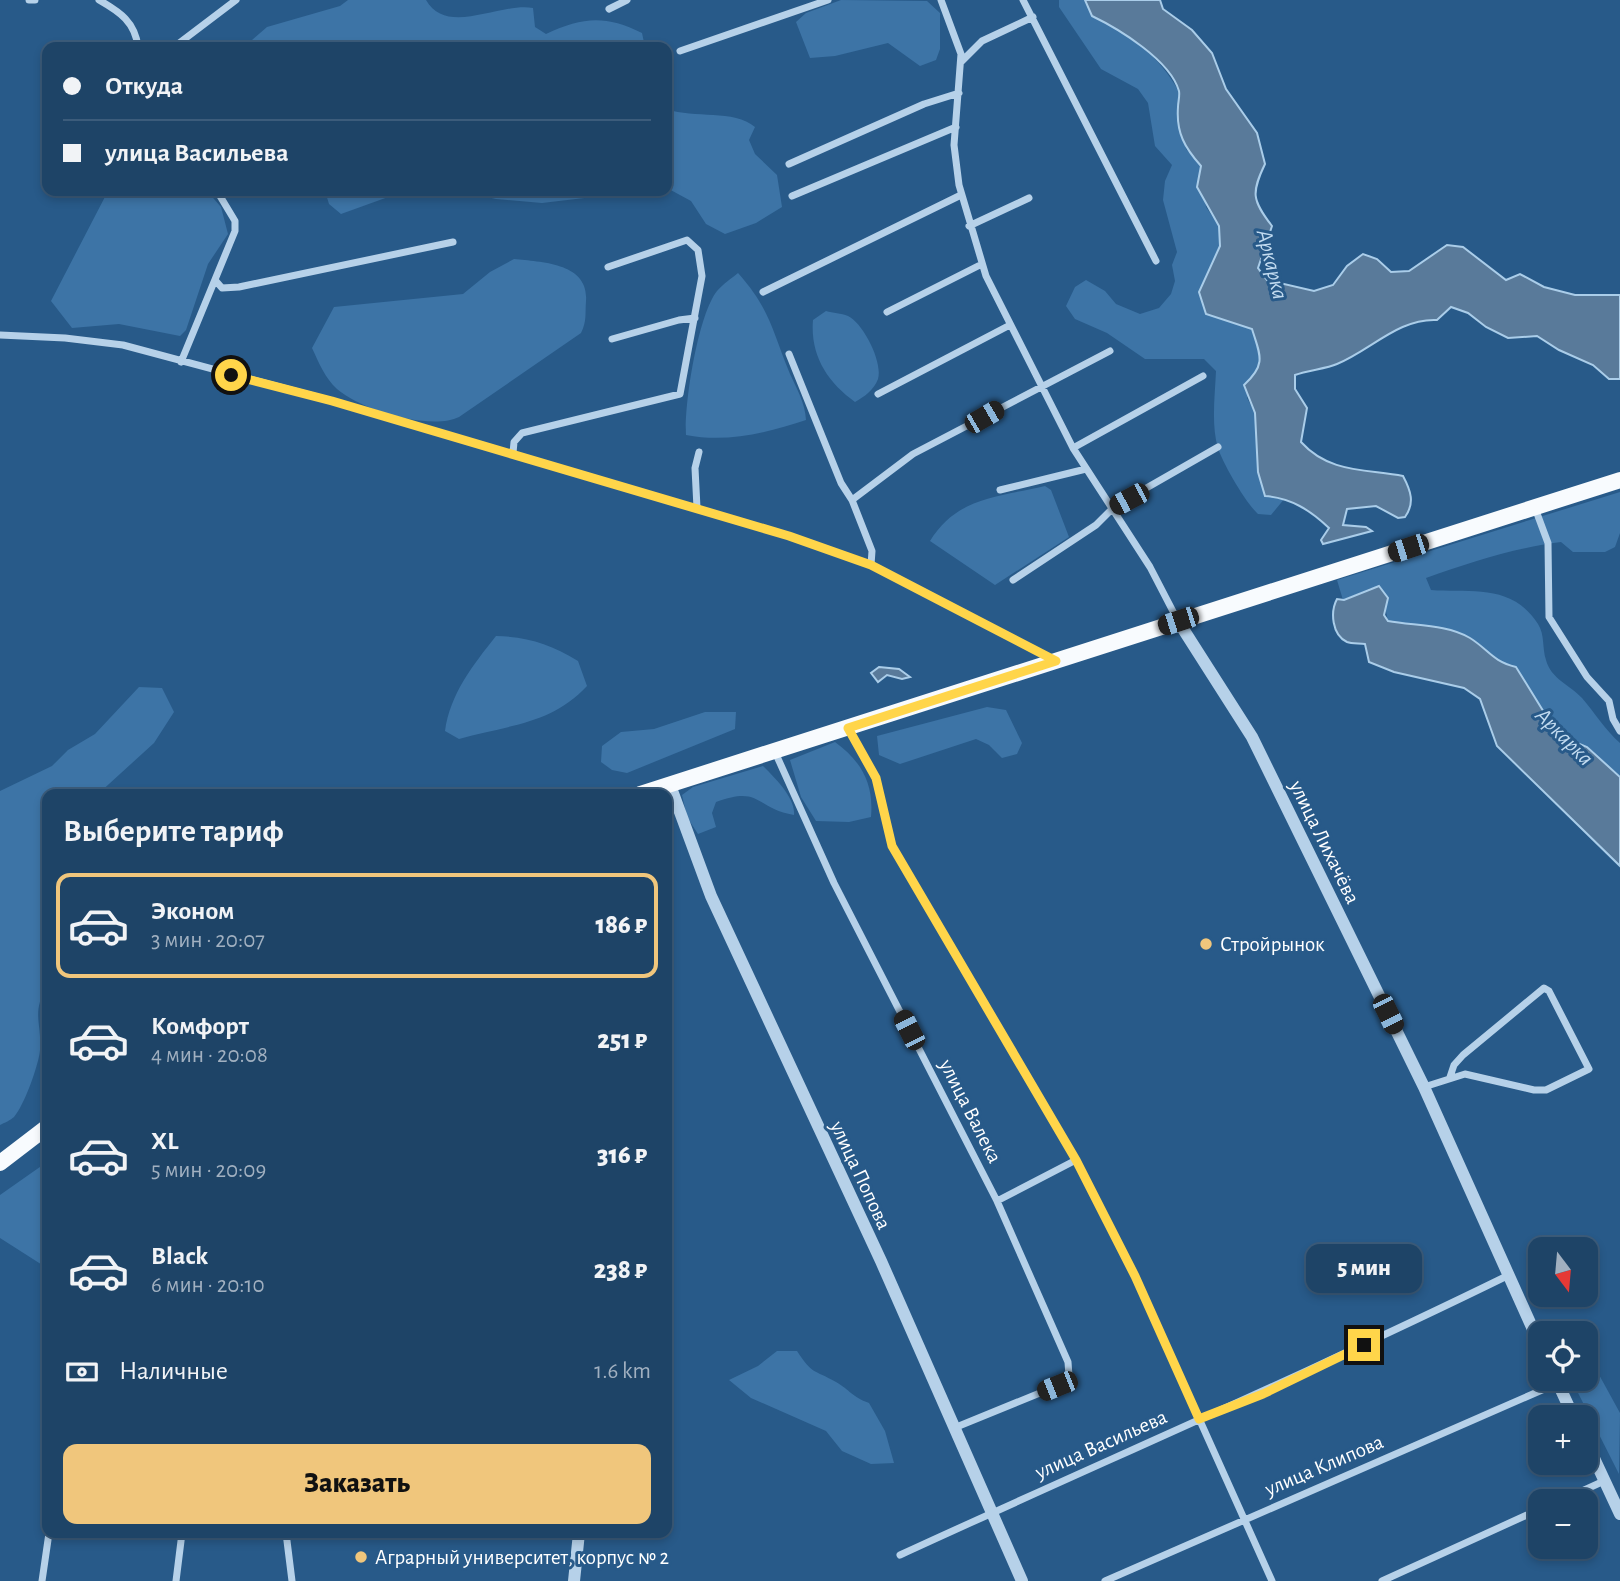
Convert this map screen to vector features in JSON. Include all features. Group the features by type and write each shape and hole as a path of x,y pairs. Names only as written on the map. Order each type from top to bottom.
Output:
{"main road":[{"path":"657,789 1620,480"},
{"path":"0,1163 42,1131"}],"street":[{"path":"29,0 35,0"},
{"path":"99,0 123,14 136,33 137,42"},
{"path":"181,42 236,0"},
{"path":"609,9 627,0"},
{"path":"680,51 828,0"},
{"path":"941,0 961,62 954,145 961,194 982,264 1073,448 1111,512 1150,567 1178,621"},
{"path":"1023,0 1156,261"},
{"path":"961,62 982,41 1032,17"},
{"path":"789,164 924,104 960,93"},
{"path":"792,196 956,127"},
{"path":"763,292 961,194"},
{"path":"181,362 235,231 235,221 220,196"},
{"path":"969,226 1029,198"},
{"path":"513,453 514,442 522,433 680,394 702,276 698,250 687,240 608,268"},
{"path":"215,280 222,288 239,287 453,243"},
{"path":"887,312 982,264"},
{"path":"612,339 695,318"},
{"path":"878,394 1010,325"},
{"path":"0,335 93,341 181,362 332,401 697,508 871,565 1056,661"},
{"path":"852,500 913,454 1110,351"},
{"path":"789,354 841,483 852,500 872,551 871,565"},
{"path":"1073,448 1203,376"},
{"path":"1013,580 1111,512 1115,506 1218,447"},
{"path":"697,508 695,468 699,452"},
{"path":"1000,490 1086,469"},
{"path":"1535,507 1548,543 1549,617 1558,636 1587,677 1609,701 1613,719 1620,731"},
{"name":"улица Лихачёва","path":"1178,621 1252,737 1424,1087 1529,1321"},
{"path":"1609,701 1618,697"},
{"path":"848,728 876,778 892,846 1076,1160 1135,1276 1272,1581"},
{"name":"улица Валека","path":"775,752 834,883 997,1202 1068,1362 1069,1376 1057,1386 953,1428"},
{"name":"улица Попова","path":"670,785 671,789"},
{"name":"улица Попова","path":"672,790 711,896 881,1261 1022,1581"},
{"path":"1424,1087 1465,1074 1534,1090 1546,1090 1589,1069 1549,991 1544,988 1463,1055 1454,1065 1450,1077"},
{"path":"997,1202 1076,1160"},
{"name":"улица Васильева","path":"900,1555 1199,1419 1263,1394 1507,1276"},
{"name":"улица Клипова","path":"1105,1581 1534,1391"},
{"path":"1598,1467 1620,1514"},
{"path":"1585,1489 1604,1480"},
{"path":"1382,1581 1528,1515"},
{"path":"42,1581 48,1538"},
{"path":"176,1581 182,1538"},
{"path":"287,1538 292,1581"},
{"path":"574,1581 578,1538"}],"shaded area":[{"path":"348,0 426,0 435,11 460,17 520,7 533,8 535,27 546,34 571,24 594,20 629,27 642,33 644,42 250,42 267,27 340,6"},
{"path":"841,0 927,1 940,13 940,49 936,60 920,66 888,43 835,56 810,58 796,22 806,13"},
{"path":"1059,0 1085,0 1092,16 1131,38 1153,57 1172,79 1179,92 1178,107 1186,149 1201,166 1206,207 1219,226 1236,323 1252,329 1261,361 1247,398 1255,413 1258,472 1285,498 1271,515 1258,514 1253,509 1235,483 1218,448 1214,420 1216,371 1204,359 1145,359 1107,333 1075,319 1066,306 1075,287 1086,280 1105,291 1116,304 1140,314 1159,308 1171,294 1175,281 1172,265 1177,252 1163,200 1165,181 1172,165 1155,146 1148,103 1138,89 1101,69 1059,7"},
{"path":"1085,0 1160,0 1163,9 1192,30 1212,53 1226,89 1257,133 1265,164 1257,182 1256,196 1260,209 1272,226 1258,268 1267,280 1314,291 1333,285 1347,266 1363,254 1377,259 1391,272 1409,271 1447,245 1463,247 1506,280 1520,274 1544,287 1575,295 1620,295 1620,379 1609,379 1593,365 1559,350 1537,336 1508,338 1486,327 1468,313 1451,307 1437,320 1410,324 1398,329 1337,364 1295,375 1295,389 1307,408 1301,442 1312,452 1336,465 1403,476 1411,497 1405,517 1398,518 1376,506 1347,509 1343,525 1366,527 1372,531 1323,544 1321,540 1329,528 1322,522 1292,502 1265,496 1258,472 1255,413 1244,385 1256,371 1260,359 1252,329 1206,314 1199,292 1220,246 1219,226 1197,187 1201,166 1190,153 1180,132 1179,91 1174,79 1155,57 1129,37 1092,16"},
{"path":"672,110 736,118 755,127 749,140 755,154 777,175 782,207 756,223 725,234 706,224 691,201 672,191"},
{"path":"105,196 211,196 221,207 228,234 208,264 186,330 180,336 119,324 72,328 51,301"},
{"path":"327,196 391,196 341,214 329,204"},
{"path":"483,196 602,196 542,203"},
{"path":"514,259 562,267 580,279 585,288 586,301 583,329 581,333 459,417 447,421 414,420 379,411 348,397 333,385 326,375 312,348 334,307 463,294 490,272"},
{"path":"738,273 758,298 770,321 802,402 806,420 777,429 732,437 686,435 690,382 704,319 717,291"},
{"path":"826,311 854,320 875,353 878,379 871,390 855,402 836,386 822,367 814,345 813,320"},
{"path":"1045,486 1051,490 1069,537 995,585 930,541 941,526 966,507 995,497"},
{"path":"1620,492 1620,533 1615,547 1605,552 1573,552 1561,542 1493,556 1426,578 1431,590 1475,591 1503,596 1528,611 1540,628 1548,667 1582,698 1620,743 1620,777 1587,747 1558,735 1516,667 1496,658 1461,633 1388,621 1385,607 1371,588 1343,600 1337,580"},
{"path":"1379,586 1388,598 1384,615 1388,621 1461,633 1496,658 1516,667 1558,735 1587,747 1620,777 1620,866 1497,746 1480,699 1464,688 1394,672 1369,662 1365,644 1349,643 1342,639 1334,623 1337,599 1344,600"},
{"path":"496,636 529,640 568,655 578,661 587,686 559,709 543,716 459,739 445,731 452,705 471,669"},
{"path":"879,667 899,669 910,677 902,679 887,675 878,682 871,673"},
{"path":"139,687 162,688 174,712 154,743 103,789 42,789 42,996 38,1011 40,1050 22,1104 14,1117 0,1125 0,791 52,766 68,750 95,734"},
{"path":"987,707 1006,710 1022,743 1017,754 1002,758 989,745 976,739 900,764 879,755 877,736"},
{"path":"705,712 736,712 735,729 627,773 612,770 601,762 602,746 621,732 654,729"},
{"path":"835,742 852,757 864,774 870,794 871,817 849,822 816,821 801,797 790,760"},
{"path":"763,766 788,795 794,815 781,812 751,797 731,797 716,802 712,813 716,827 698,834 687,817 682,795 693,787"},
{"path":"42,1166 42,1265 0,1238 0,1195"},
{"path":"777,1351 797,1351 814,1371 869,1403 885,1431 894,1463 871,1464 842,1451 826,1431 751,1398 729,1380 758,1366"},
{"path":"1598,1373 1620,1413 1619,1474 1598,1432 1598,1405 1584,1405 1577,1391 1598,1391"}],"place":[{"name":"Стройрынок","path":"1206,944"},
{"name":"Аграрный университет, корпус № 2","path":"361,1557"}],"route":[{"path":"231,375 332,401 789,536 871,565 924,590 1056,661 848,728 858,752 876,778 892,846 1076,1160 1135,1276 1199,1419 1263,1394 1364,1345"}],"water label":[{"name":"Аркарка","path":"1273,264"},
{"name":"Аркарка","path":"1565,736"}]}
